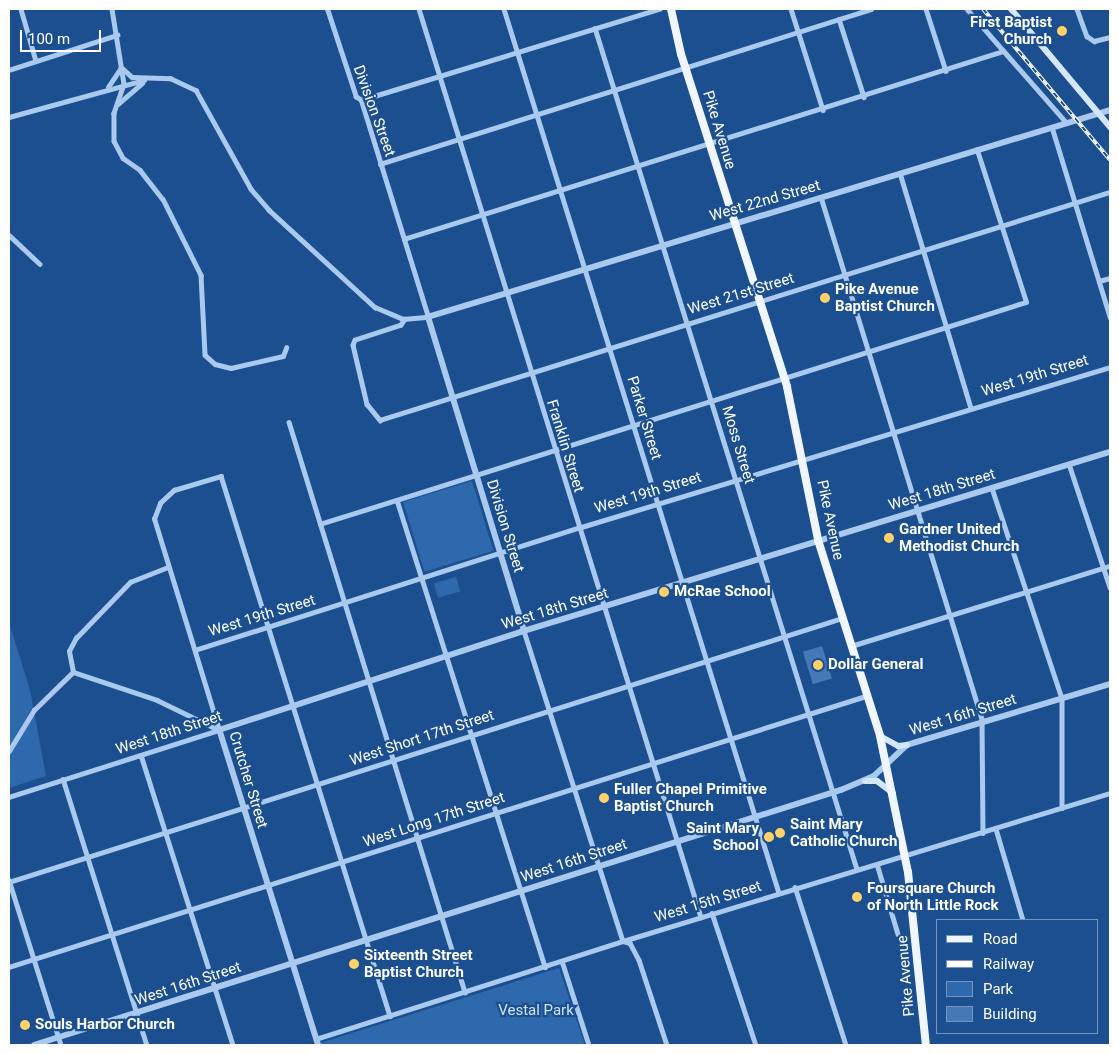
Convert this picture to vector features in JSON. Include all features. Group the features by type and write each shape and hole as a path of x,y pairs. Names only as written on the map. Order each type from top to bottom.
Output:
{"main road":[{"name":"Pike Avenue","path":"671,9 685,69 784,379 804,458 818,540 880,736 906,856 926,1045"},
{"path":"1010,9 1110,127"},
{"path":"880,736 898,746 907,745"},
{"path":"865,781 877,781 893,793"}],"street":[{"path":"21,9 36,61"},
{"path":"112,9 124,84 115,109 112,131 117,151 140,170 163,199 201,275 203,345 208,358 231,368 283,356 286,348"},
{"name":"Division Street","path":"327,9 356,97 361,100 524,631 623,941 630,943 639,960 667,1045"},
{"name":"Franklin Street","path":"419,9 602,607 701,917"},
{"name":"Parker Street","path":"504,9 779,892"},
{"path":"361,100 659,9"},
{"path":"791,9 823,110"},
{"path":"380,164 871,9"},
{"path":"926,9 946,71"},
{"path":"966,9 1066,122"},
{"path":"1078,9 1080,18 1091,39 1110,37"},
{"path":"839,19 864,97"},
{"name":"Moss Street","path":"595,28 661,245 688,324 857,869"},
{"path":"9,70 117,35"},
{"path":"404,239 823,110 1003,51"},
{"path":"121,67 132,77 147,80"},
{"path":"108,88 121,67"},
{"path":"9,117 108,88 147,80 170,78 196,90 256,196 375,307 405,319 428,317"},
{"path":"115,109 131,89 147,80"},
{"name":"West 22nd Street","path":"428,317 1110,110"},
{"path":"1052,127 1110,317"},
{"path":"320,524 869,353 1026,302 977,150"},
{"path":"900,173 971,408"},
{"name":"West 21st Street","path":"405,319 401,325 355,340 354,353 367,404 380,420 1110,192"},
{"path":"821,198 982,722 983,833"},
{"path":"9,235 40,264"},
{"path":"1099,281 1110,278"},
{"name":"West 19th Street","path":"194,650 736,479 1110,367"},
{"path":"289,422 465,992"},
{"name":"West 18th Street","path":"9,797 447,658 524,631 1110,452"},
{"path":"1070,464 1110,587"},
{"name":"Crutcher Street","path":"268,627 221,476 166,496 156,511 155,522 242,807 317,1042"},
{"path":"992,488 1062,698 1062,808"},
{"path":"397,500 545,966"},
{"path":"851,646 1110,566"},
{"path":"73,672 70,651 76,638 130,582 168,567"},
{"name":"West Short 17th Street","path":"9,881 842,618"},
{"path":"268,627 390,1016"},
{"path":"73,672 157,700 219,730"},
{"path":"9,751 34,710 73,672"},
{"name":"West 16th Street","path":"34,1045 833,792 865,781 907,745 1110,684"},
{"name":"West Long 17th Street","path":"9,967 866,696"},
{"path":"141,755 233,1045"},
{"path":"63,779 147,1045"},
{"name":"West 15th Street","path":"317,1042 390,1016 779,892 983,833 1110,793"},
{"path":"996,828 1023,919"},
{"path":"877,864 898,934"},
{"path":"9,881 62,1045"},
{"path":"795,888 846,1045"},
{"path":"712,914 756,1045"},
{"path":"562,961 589,1045"}],"green space":[{"path":"472,481 493,551 424,572 403,502"},
{"path":"456,577 460,591 438,598 434,583"},
{"path":"9,622 30,690 46,776 9,788"},
{"name":"Vestal Park","path":"559,968 585,1045 320,1045 320,1043"}],"building":[{"name":"Dollar General","path":"822,646 832,679 813,684 803,652"}],"railway":[{"path":"983,9 1110,160"}],"place":[{"name":"First Baptist Church","path":"1062,31"},
{"name":"Pike Avenue Baptist Church","path":"825,298"},
{"name":"Gardner United Methodist Church","path":"889,538"},
{"name":"McRae School","path":"664,592"},
{"name":"Dollar General","path":"818,665"},
{"name":"Fuller Chapel Primitive Baptist Church","path":"604,798"},
{"name":"Saint Mary Catholic Church","path":"780,833"},
{"name":"Saint Mary School","path":"769,837"},
{"name":"Foursquare Church of North Little Rock","path":"857,897"},
{"name":"Sixteenth Street Baptist Church","path":"354,964"},
{"name":"Souls Harbor Church","path":"25,1025"}]}
